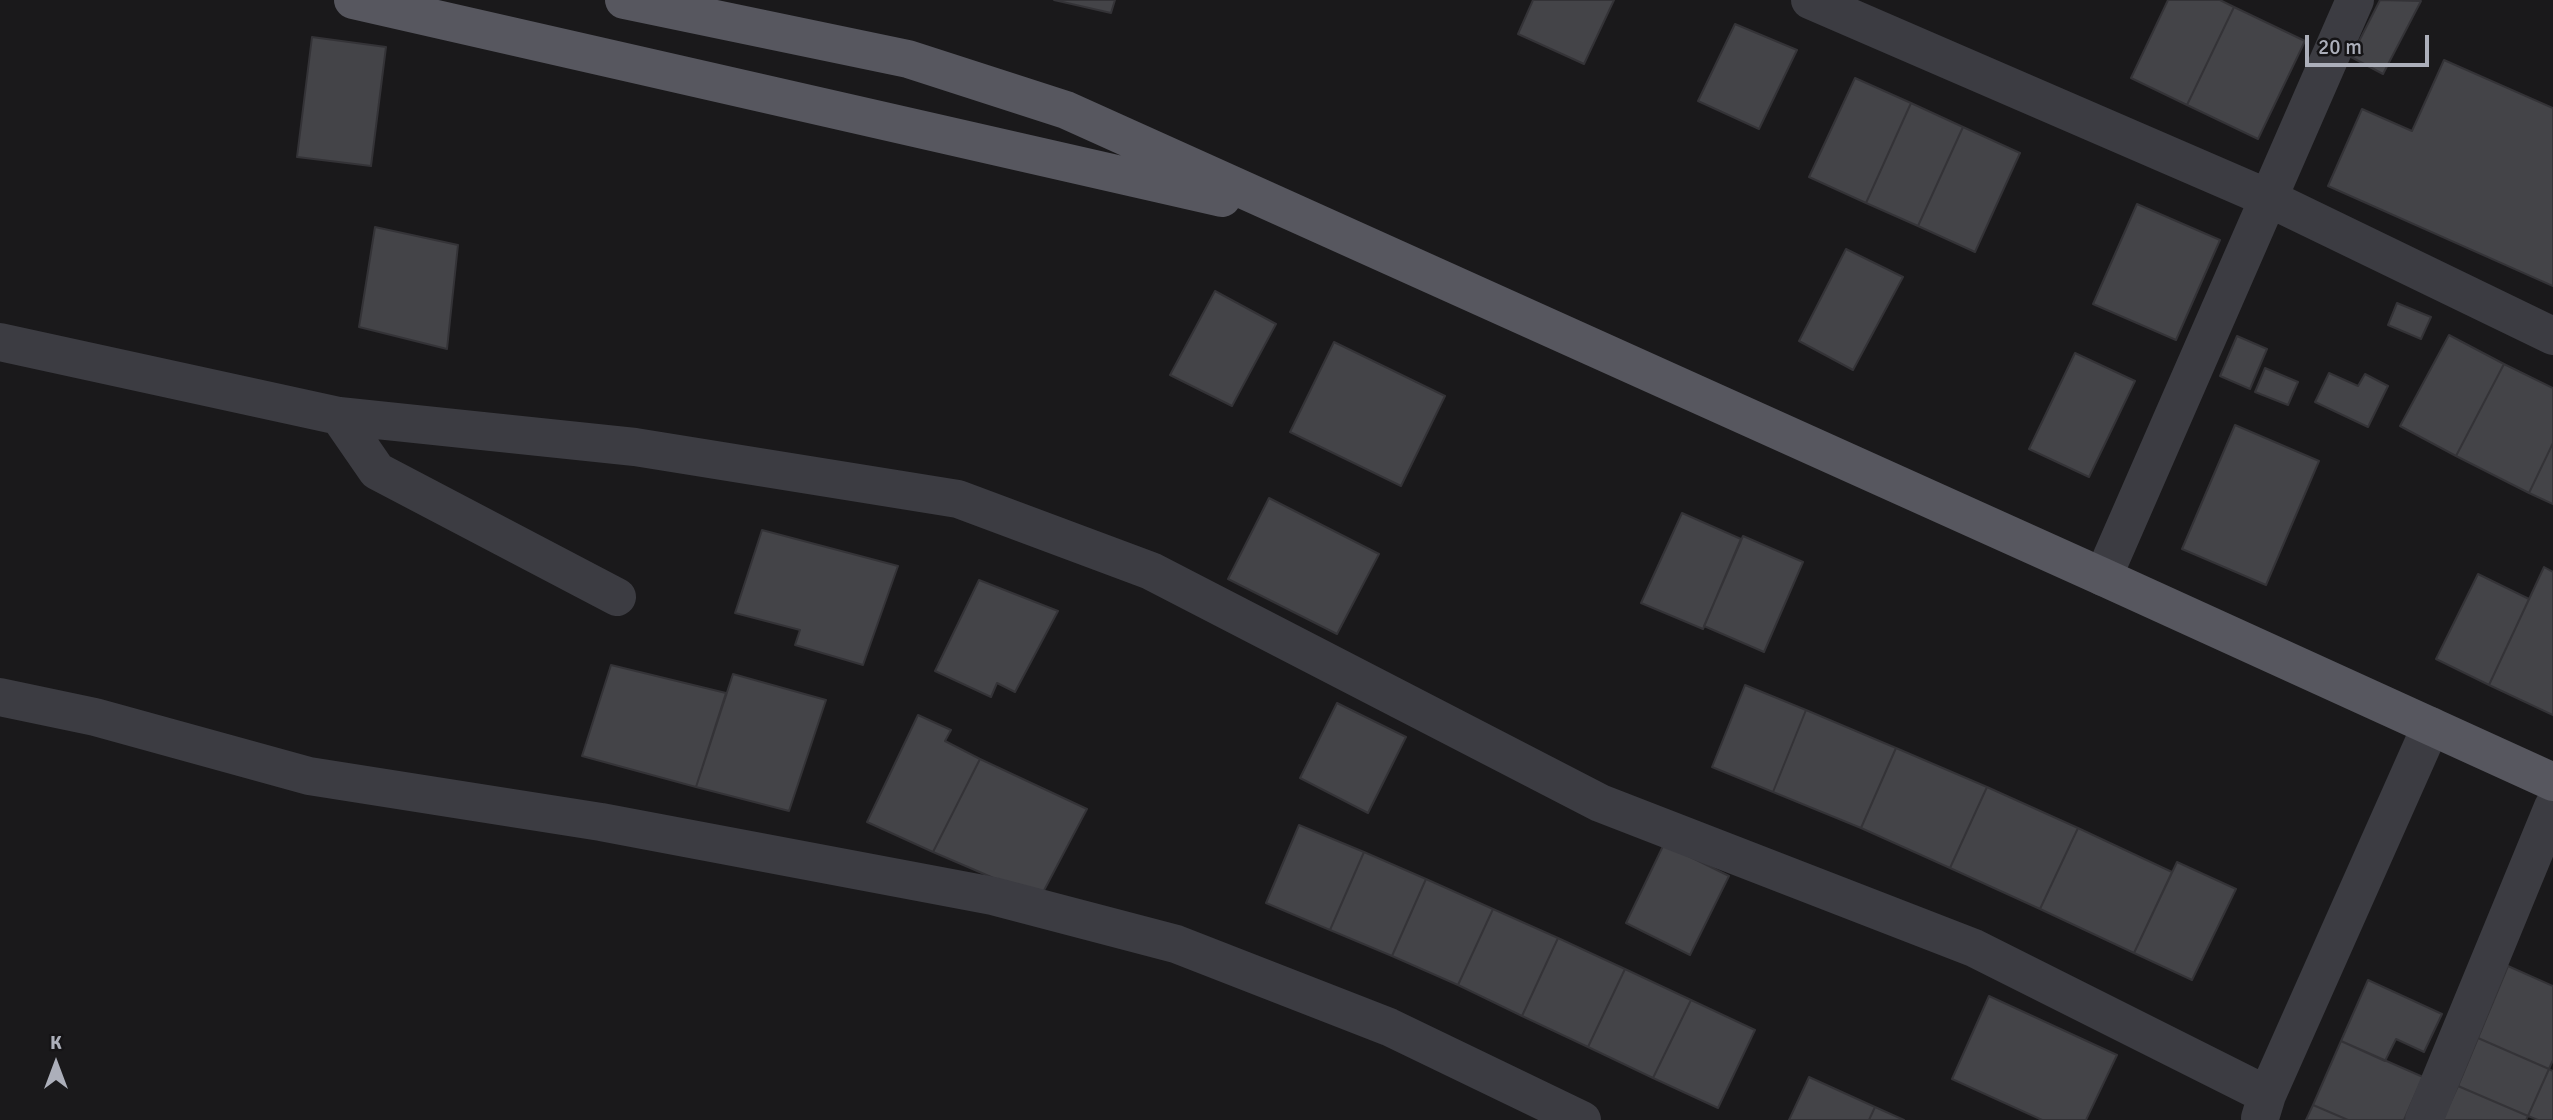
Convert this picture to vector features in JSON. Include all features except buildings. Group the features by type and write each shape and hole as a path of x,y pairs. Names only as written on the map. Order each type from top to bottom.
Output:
{"main road":[{"path":"353,0 1302,216"},
{"path":"624,0 908,59 1066,110 2553,782"}],"street":[{"path":"1810,0 2270,199 2553,335"},
{"path":"2103,577 2355,0"},
{"path":"0,342 340,416 635,447 958,499 1152,571 1600,803 1974,948 2263,1108 2431,726"},
{"path":"340,416 377,471 617,597"},
{"path":"0,697 95,717 309,776 727,845 993,896 1176,944 1389,1027 1582,1120"},
{"path":"2424,1120 2553,807"}]}
